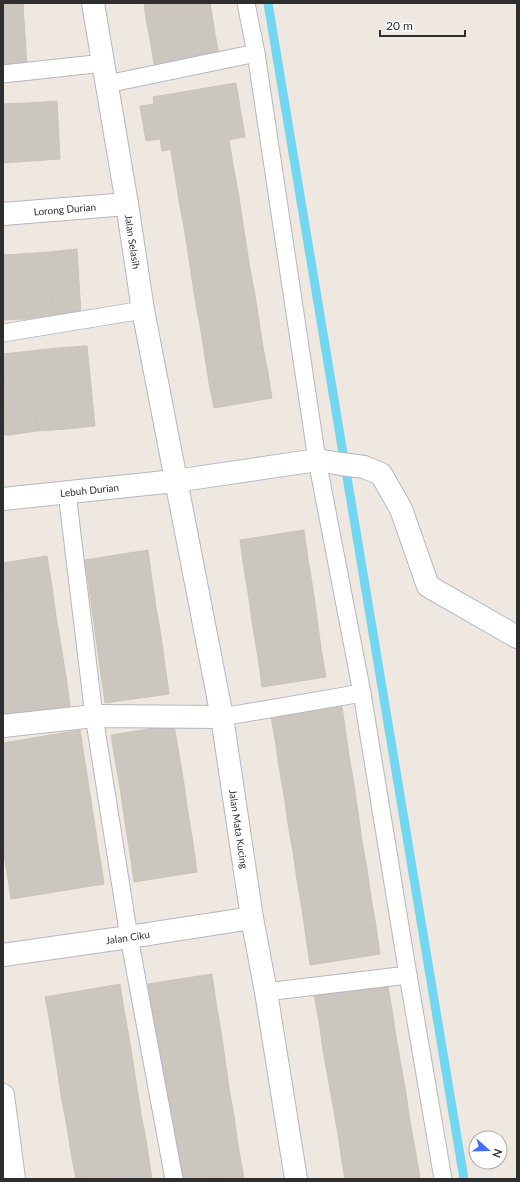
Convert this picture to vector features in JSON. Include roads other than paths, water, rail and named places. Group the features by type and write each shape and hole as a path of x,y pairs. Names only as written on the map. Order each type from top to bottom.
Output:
{"street":[{"name":"Jalan Selasih","path":"93,3 106,74 143,310 175,481"},
{"name":"Lorong Durian","path":"3,214 127,204"},
{"name":"Lebuh Durian","path":"3,499 175,481 318,460 364,467 381,474 400,509 428,586 517,637"},
{"name":"Jalan Mata Kucing","path":"175,481 222,717 252,918 266,992 296,1179"},
{"path":"3,726 94,716 222,717"},
{"name":"Jalan Ciku","path":"3,955 252,918"},
{"path":"3,1095 14,1179"}],"lane":[{"path":"246,3 256,53 318,460 362,693 443,1179"},
{"path":"3,74 106,74 256,53"},
{"path":"3,333 143,310"},
{"path":"67,493 94,716 129,937 174,1179"},
{"path":"222,717 362,693"},
{"path":"266,992 408,975"}],"waterway":[{"path":"268,3 464,1179"}]}
